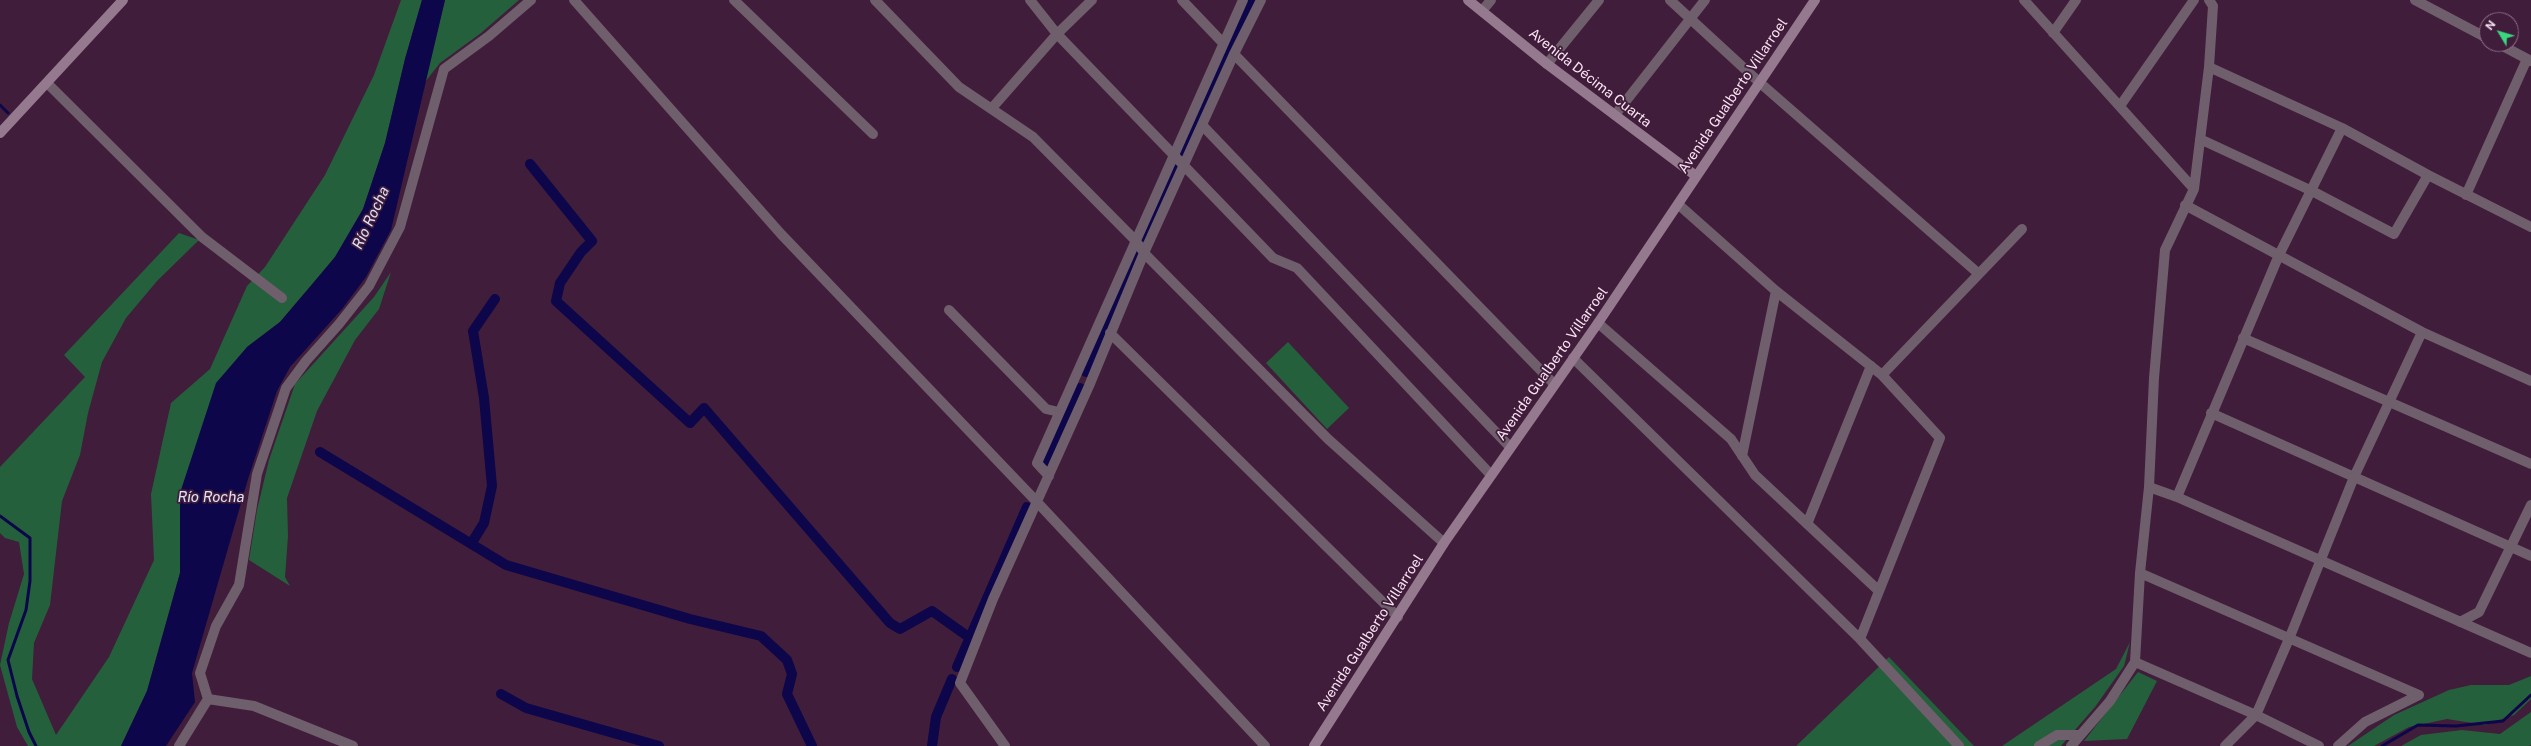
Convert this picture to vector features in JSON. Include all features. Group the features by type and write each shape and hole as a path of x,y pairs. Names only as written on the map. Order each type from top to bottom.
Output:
{"main road":[{"path":"0,133 123,0"},
{"name":"Avenida Décima Cuarta","path":"1468,0 1547,64 1696,176"},
{"name":"Avenida Gualberto Villarroel","path":"1314,746 1444,543 1679,205 1696,176 1815,0"}],"street":[{"path":"179,746 208,699 200,673 216,626 239,585 257,474 286,388 306,361 339,324 369,286 400,227 444,69 489,36 531,0"},
{"path":"574,0 781,234 1037,502 1265,746"},
{"path":"734,0 873,134"},
{"path":"875,0 959,87 1033,136 1136,241 1144,253 1328,439 1444,543"},
{"path":"1030,0 1057,34 1185,165 1273,258 1297,268 1491,475"},
{"path":"992,108 1057,34 1092,0"},
{"path":"1182,0 1223,43"},
{"path":"1049,476 1037,462 1243,0"},
{"path":"1005,746 960,683 993,599 1089,386 1144,253 1203,126 1234,54 1262,0"},
{"path":"1482,11 1491,0"},
{"path":"1547,64 1599,0"},
{"path":"1670,0 1759,82 1979,274"},
{"path":"1615,115 1705,0"},
{"path":"2024,0 2194,189"},
{"path":"2053,33 2076,0"},
{"path":"2120,106 2194,0"},
{"path":"2071,746 2110,701 2135,662 2140,573 2149,487 2154,378 2165,250 2185,205 2194,189 2209,67 2213,6 2209,0"},
{"path":"2415,0 2479,34"},
{"path":"2466,195 2529,60 2514,52"},
{"path":"1234,54 1554,384"},
{"path":"2209,67 2342,128 2466,195 2531,227"},
{"path":"47,83 202,238 282,298"},
{"path":"1203,126 1510,447"},
{"path":"2177,497 2211,413 2279,255 2342,128"},
{"path":"2200,139 2312,190 2394,234 2428,175"},
{"path":"1679,205 1776,291 1882,375 1940,438 1860,638"},
{"path":"2185,205 2422,332 2531,381"},
{"path":"1882,375 2022,229"},
{"path":"1742,456 1776,291"},
{"path":"950,310 1046,409 1060,412"},
{"path":"1598,323 1731,439 1755,475 1879,591"},
{"path":"2225,746 2256,715 2289,639 2354,477 2422,332"},
{"path":"1110,333 1398,617"},
{"path":"2243,338 2531,464"},
{"path":"1573,358 1860,638 1959,746"},
{"path":"1807,524 1871,366"},
{"path":"2211,413 2531,556"},
{"path":"2149,487 2177,497 2531,653"},
{"path":"2460,622 2479,612 2531,506"},
{"path":"2140,573 2419,695 2365,722 2338,746"},
{"path":"2135,662 2256,715 2319,746"},
{"path":"208,699 254,706 353,746"},
{"path":"2039,746 2057,735 2080,735"}],"green space":[{"path":"401,0 422,0 405,59 385,143 363,209 335,257 314,282 280,322 247,347 180,493 180,573 147,691 121,746 28,746 17,727 0,665 9,623 24,574 19,542 5,538 0,533 0,467 85,377 64,355 179,233 199,240 157,281 126,318 102,362 88,413 80,455 62,501 50,605 34,643 32,679 56,735 109,657 154,560 151,494 171,403 210,369 247,286 265,267 325,175 374,75"},
{"path":"445,0 519,0 481,33 440,63 425,82"},
{"path":"391,272 379,309 355,340 317,411 287,498 288,536 285,577 290,586 249,560 257,510 269,460 295,384 374,297"},
{"path":"1288,342 1349,408 1327,429 1266,363"},
{"path":"2130,642 2124,666 2095,707 2061,746 2002,746 2116,669"},
{"path":"1889,657 1974,746 1796,746"},
{"path":"2138,672 2157,681 2127,739 2084,741"},
{"path":"2531,676 2531,699 2514,715 2485,725 2447,719 2409,727 2374,746 2348,746 2394,715 2449,690 2471,685 2509,685"},
{"path":"2531,712 2531,745 2529,746 2401,746 2421,735 2462,730 2500,734"}],"water":[{"name":"Río Rocha","path":"422,0 445,0 391,230 366,277 342,309 290,367 277,391 248,479 192,673 195,702 166,746 121,746 147,691 180,573 180,493 216,383 247,347 280,322 314,282 335,257 363,209 385,143 405,59"}],"waterway":[{"path":"1182,151 1250,0"},
{"path":"0,105 8,113"},
{"path":"530,164 592,241 581,252 560,283 556,301 690,423 704,408 890,623 900,629 932,611 970,638"},
{"path":"1144,237 1175,166"},
{"path":"1086,372 1137,251"},
{"path":"471,544 484,523 492,486 484,398 473,331 495,299"},
{"path":"1047,462 1080,388"},
{"path":"320,452 506,565 690,619 761,636 787,660 792,674 787,694 812,746"},
{"path":"957,667 1027,507"},
{"path":"0,516 30,538 30,581 26,610 8,660 17,696 29,732 36,746"},
{"path":"932,746 936,717 952,679"},
{"path":"501,694 526,708 659,746"},
{"path":"2382,746 2418,725 2456,726 2503,721 2531,695"}]}
